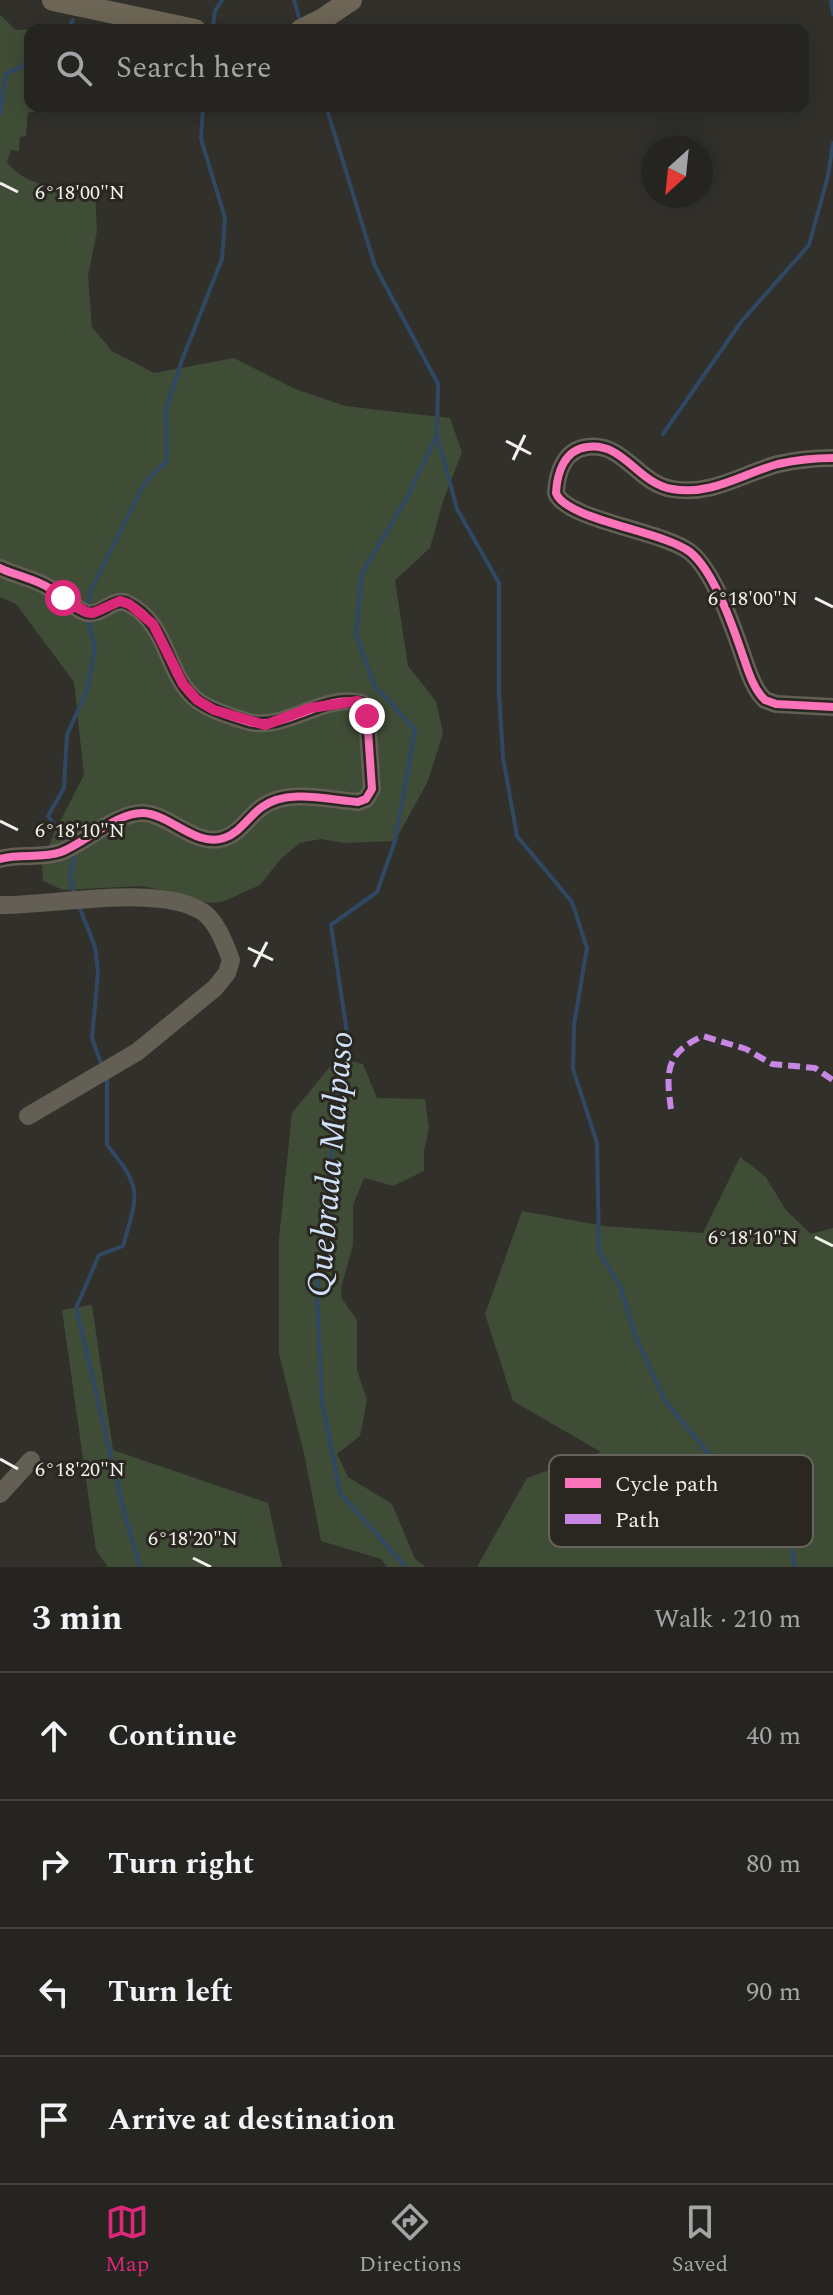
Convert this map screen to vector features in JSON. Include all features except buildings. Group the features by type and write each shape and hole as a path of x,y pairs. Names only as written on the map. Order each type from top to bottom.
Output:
{"main road":[{"path":"53,0 167,24"},
{"path":"312,24 351,0"}],"street":[{"path":"833,458 777,465 730,483 694,491 668,489 643,476 621,454 605,446 584,447 573,452 561,465 556,493 562,504 676,544 698,560 722,601 749,672 765,700 790,705 833,707"},
{"path":"0,568 51,589 86,612 93,613 120,601 129,604 153,624 183,684 197,700 214,710 265,725 310,708 350,701 362,703 367,716 372,789 366,799 358,802 280,798 262,806 223,839 197,835 151,814 140,813 119,818 90,839 57,854 0,859"},
{"path":"0,905 144,898 175,902 206,914 223,938 231,960 227,973 215,988 137,1052 28,1116"},
{"path":"0,1494 31,1460"}],"green space":[{"path":"0,15 16,30 24,29 24,112 32,112 28,113 26,136 20,137 19,151 11,150 7,162 15,171 35,182 59,187 95,187 97,231 88,276 92,327 112,351 154,373 234,358 295,389 345,406 450,418 462,452 443,501 430,548 395,580 408,666 436,701 443,733 428,781 395,841 345,843 321,839 300,843 281,859 260,885 222,902 208,903 143,886 63,890 43,881 42,863 84,775 74,682 16,604 0,597"},
{"path":"337,1058 363,1064 377,1098 425,1099 429,1128 424,1171 393,1186 364,1178 353,1205 353,1245 341,1288 342,1299 357,1320 357,1370 367,1400 360,1436 337,1454 348,1477 392,1504 415,1559 426,1567 387,1567 381,1559 321,1541 304,1453 279,1354 279,1238 292,1113"},
{"path":"740,1157 765,1176 786,1210 811,1234 833,1228 833,1567 477,1567 527,1478 549,1470 549,1547 813,1547 813,1455 592,1455 601,1452 513,1401 485,1314 522,1211 604,1226 703,1233"},
{"path":"92,1305 113,1450 268,1503 282,1567 108,1567 96,1550 62,1310"}],"waterway":[{"path":"213,24 215,11 222,0"},
{"name":"Quebrada Malpaso","path":"294,0 301,24"},
{"path":"831,0 833,14"},
{"path":"71,24 73,20"},
{"path":"0,114 6,74 24,65"},
{"path":"88,607 90,592 145,482 167,461 166,410 222,259 225,218 201,139 203,112"},
{"name":"Quebrada Malpaso","path":"328,112 375,266 438,384 437,435 407,498 362,573 356,634 374,685 415,730 395,841 377,892 331,925 347,1033 329,1169 317,1295 322,1401 340,1493 406,1567"},
{"path":"663,434 741,322 809,245 828,176 833,143"},
{"path":"437,435 457,509 499,583 499,694 503,757 517,836 572,902 587,948 574,1025 573,1069 597,1143 599,1251 621,1288 635,1335 665,1400 711,1455"},
{"path":"67,843 48,816 64,788 67,735 87,690 95,648 88,619"},
{"path":"74,855 70,877 75,895"},
{"path":"79,906 95,947 98,972 92,1038 102,1066"},
{"path":"107,1077 107,1145 132,1182 134,1202 123,1246 99,1255 76,1308 140,1567"},
{"path":"791,1547 795,1567"}],"marked path":[{"path":"671,1109 671,1065 681,1049 703,1036 746,1049 772,1064 815,1068 833,1080"}],"cycle path":[{"path":"833,458 778,464 713,487 686,490 660,485 611,451 587,447 567,458 558,478 556,493 577,511 659,538 690,552 715,586 752,680 765,700 776,704 833,707"},
{"path":"0,568 45,586 87,613 97,612 117,602 127,603 141,612 160,637 187,690 198,701 223,713 249,722 263,723 333,703 362,703 367,716 372,789 366,799 358,802 309,797 272,801 235,832 214,840 193,835 163,819 143,813 123,817 61,852 0,859"}],"route":[{"path":"63,598 77,608 93,613 120,601 129,604 153,624 183,684 197,700 214,710 265,725 310,708 358,701 362,703 367,716"}]}
